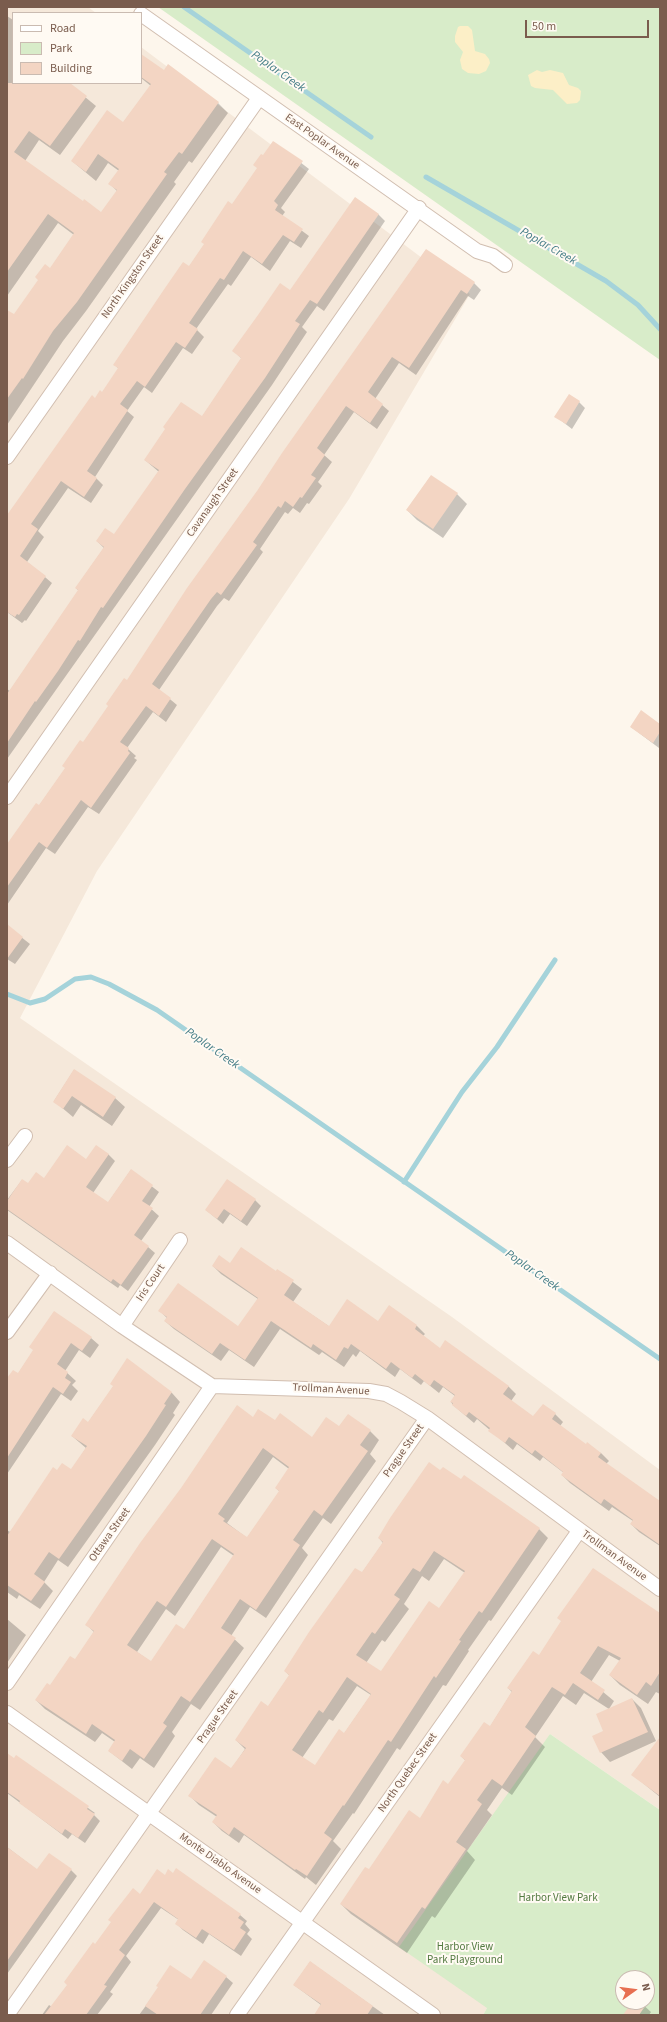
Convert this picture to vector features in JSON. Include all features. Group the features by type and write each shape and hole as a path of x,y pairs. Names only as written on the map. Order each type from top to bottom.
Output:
{"street":[{"name":"East Poplar Avenue","path":"142,14 259,98 419,208 477,251 493,256 505,265"},
{"name":"North Kingston Street","path":"7,457 259,98"},
{"name":"Cavanaugh Street","path":"7,797 419,208"},
{"path":"7,1160 25,1136"},
{"name":"Iris Court","path":"122,1326 180,1240"},
{"path":"7,1243 122,1326 212,1386"},
{"path":"7,1332 50,1273"},
{"name":"Trollman Avenue","path":"212,1386 369,1391 386,1394 427,1418 660,1589"},
{"name":"Ottawa Street","path":"7,1684 212,1386"},
{"name":"Prague Street","path":"7,2015 150,1814 427,1418"},
{"name":"North Quebec Street","path":"237,2015 579,1531"},
{"name":"Monte Diablo Avenue","path":"7,1713 433,2015"}],"shaded area":[{"path":"7,7 88,7 95,12 12,12 12,84 142,84 142,48 470,294 349,499 97,871 20,1018 452,1317 660,1470 660,1810 550,1734 487,2008 483,2015 7,2015"}],"green space":[{"path":"158,7 660,7 660,360"},
{"name":"Harbor View Park","path":"550,1734 660,1810 660,2015 483,2015 487,2008 399,1947"}],"sand":[{"path":"468,26 472,30 475,51 485,54 489,59 490,63 486,71 479,74 468,73 462,69 460,60 463,52 455,42 455,36 458,27"},
{"path":"537,70 542,72 550,70 563,73 569,85 578,88 581,91 580,100 577,103 567,104 553,90 535,88 531,86 528,75"}],"building":[{"path":"142,55 164,70 168,64 219,102 182,154 179,152 164,172 167,174 77,302 53,331 23,379 22,378 7,399 7,310 14,314 38,280 35,277 45,264 50,268 74,233 48,214 7,272 7,83 71,84 87,96 50,146 29,131 14,152 101,212 117,190 108,184 119,169 98,154 86,172 71,161 107,110 123,122 151,84 142,78"},
{"path":"273,141 303,161 274,201 278,205 275,210 303,229 294,242 283,235 262,264 243,251 224,280 220,278 189,323 198,329 185,348 176,342 145,387 137,381 120,404 128,410 87,471 97,478 84,497 61,481 31,524 38,529 20,556 46,576 19,615 17,614 15,617 7,612 7,515 92,395 95,398 100,390 102,392 118,368 113,365 165,288 183,262 189,266 204,244 201,242 228,201 232,204 257,168 253,165 261,154 263,155"},
{"path":"355,197 379,214 317,304 310,300 295,321 300,324 265,378 185,489 103,608 101,607 80,641 78,640 7,743 7,694 78,590 75,588 104,547 96,541 105,528 114,534 159,470 144,460 165,429 163,427 181,402 202,416 241,358 232,351 280,283 290,290"},
{"path":"426,249 475,282 467,294 461,290 409,368 392,357 368,392 383,404 370,423 346,406 317,448 325,455 311,475 316,478 302,498 300,497 293,507 285,501 281,508 278,506 253,542 257,545 221,595 217,592 211,599 152,684 171,698 159,716 146,706 120,742 129,748 128,751 130,753 91,808 81,800 47,848 39,842 7,887 7,844 36,803 39,805 65,768 62,766 80,740 83,742 108,706 106,704 124,678 127,680 187,588 257,491 282,453"},
{"path":"569,394 580,401 566,424 554,417"},
{"path":"431,475 458,493 433,529 406,510"},
{"path":"641,710 660,724 660,732 653,743 630,727"},
{"path":"7,924 23,937 7,959"},
{"path":"74,1069 116,1097 103,1117 72,1096 63,1109 53,1102"},
{"path":"67,1145 86,1159 96,1145 109,1154 86,1187 108,1202 131,1169 153,1185 142,1201 153,1208 134,1235 149,1246 121,1285 113,1279 111,1282 7,1209 7,1201 22,1179 28,1183 36,1172 44,1178"},
{"path":"227,1179 256,1199 241,1221 224,1209 217,1219 205,1210"},
{"path":"241,1247 276,1271 277,1269 294,1280 284,1295 329,1326 347,1299 378,1321 389,1305 417,1325 415,1329 440,1348 445,1340 509,1386 503,1394 533,1416 543,1404 556,1413 552,1419 586,1444 587,1442 601,1453 598,1457 660,1501 660,1545 630,1524 633,1520 604,1499 601,1504 561,1475 563,1472 535,1450 532,1454 509,1437 505,1443 488,1431 490,1428 469,1412 466,1416 452,1405 453,1403 450,1402 455,1395 434,1380 430,1386 415,1374 412,1378 391,1362 386,1369 351,1344 348,1349 344,1347 336,1360 313,1344 311,1348 271,1321 245,1360 220,1343 212,1354 164,1321 167,1317 158,1311 178,1283 238,1326 258,1298 212,1266 219,1255 230,1263"},
{"path":"54,1311 92,1337 82,1351 71,1343 57,1364 68,1372 65,1378 71,1382 63,1394 53,1387 7,1458 7,1378 13,1370 18,1373 33,1350 29,1347"},
{"path":"127,1358 172,1392 164,1404 166,1405 146,1436 59,1559 49,1552 34,1574 45,1582 31,1601 7,1585 7,1536 53,1467 57,1470 62,1463 71,1469 87,1446 71,1436 83,1418 88,1422 113,1386 110,1384"},
{"path":"237,1405 253,1417 258,1409 275,1420 280,1413 312,1437 326,1417 339,1426 348,1414 371,1430 360,1445 368,1451 322,1516 314,1510 293,1540 300,1545 256,1610 240,1599 221,1628 236,1638 190,1702 181,1696 163,1723 167,1726 144,1759 130,1749 122,1761 108,1751 115,1740 92,1724 86,1734 35,1700 47,1683 50,1685 70,1656 75,1659 94,1631 85,1625 140,1543 181,1488","holes":["263,1448 289,1467 275,1488 279,1491 247,1537 223,1521 225,1519 218,1514","212,1539 234,1554 184,1629 176,1624 151,1661 127,1645 157,1601 166,1607"]},
{"path":"429,1462 440,1470 443,1467 461,1479 464,1475 540,1528 482,1613 479,1611 459,1640 461,1641 436,1678 434,1676 391,1742 388,1740 324,1833 332,1839 307,1876 296,1869 295,1870 234,1827 229,1835 212,1822 217,1815 188,1796 215,1757 231,1768 246,1748 235,1740 261,1701 268,1706 289,1675 284,1671 309,1632 355,1568 362,1572 383,1542 378,1538","holes":["434,1551 465,1571 439,1608 429,1601 381,1671 356,1655 372,1632 375,1634 400,1599 394,1595 413,1568 420,1572","347,1677 371,1694 344,1733 339,1729 315,1765 292,1750 319,1710 323,1713"]},
{"path":"593,1568 660,1613 660,1672 651,1686 646,1682 637,1695 609,1675 621,1658 598,1646 580,1673 605,1690 598,1700 573,1683 565,1695 552,1687 525,1727 536,1736 502,1786 492,1779 477,1800 482,1804 456,1842 466,1849 425,1909 422,1907 397,1943 340,1904 365,1867 369,1869 409,1810 420,1818 443,1780 448,1784 465,1760 460,1756 484,1722 490,1726 512,1691 507,1688 533,1651 539,1655 561,1621 557,1618"},
{"path":"632,1698 648,1732 600,1753 592,1736 603,1731 596,1714"},
{"path":"660,1737 660,1796 631,1775"},
{"path":"7,1753 14,1758 16,1755 89,1806 87,1809 95,1814 78,1838 65,1829 62,1834 19,1803 20,1801 7,1792"},
{"path":"7,1847 37,1869 49,1853 72,1869 7,1961"},
{"path":"176,1868 241,1914 238,1918 244,1922 240,1928 246,1932 234,1950 202,1929 196,1938 175,1924 178,1919 154,1902 119,1950 125,1955 104,1985 107,1986 86,2015 44,2015 67,1985 64,1982 93,1942 95,1944 111,1922 108,1920 133,1888 140,1894 157,1869 165,1875 168,1869 173,1873"},
{"path":"204,1960 227,1976 200,2015 158,2015 145,2006 158,1987 156,1986 170,1965 191,1979"},
{"path":"310,1961 373,2006 367,2015 314,2015 321,2004 293,1985"},
{"path":"626,2010 642,2010 639,2015 623,2015"}],"waterway":[{"name":"Poplar Creek","path":"184,7 371,137"},
{"name":"Poplar Creek","path":"426,177 606,281 638,305 660,329"},
{"name":"Poplar Creek","path":"404,1182 462,1092 497,1047 555,960"},
{"name":"Poplar Creek","path":"7,994 30,1003 45,999 75,979 91,977 109,984 157,1010 660,1359"}],"park label":[{"name":"Harbor View Park Playground","path":"465,1954"}]}
